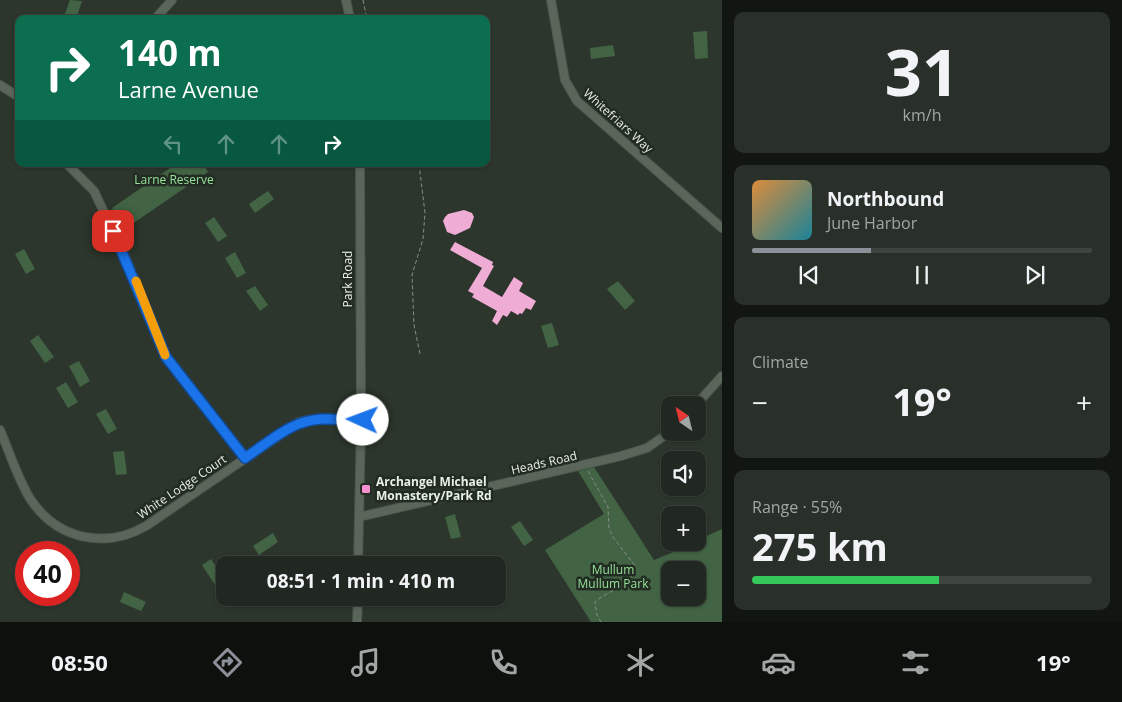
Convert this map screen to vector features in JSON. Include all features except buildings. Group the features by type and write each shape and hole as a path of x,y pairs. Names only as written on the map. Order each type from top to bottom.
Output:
{"street":[{"path":"159,15 172,0"},
{"path":"346,0 349,15"},
{"name":"Whitefriars Way","path":"551,0 563,72 571,93 577,101 722,228"},
{"path":"0,85 15,94"},
{"path":"70,167 94,191 126,259 166,357 245,458"},
{"name":"Park Road","path":"356,418 359,394 360,167"},
{"path":"704,396 722,376"},
{"path":"356,418 359,441 358,556"},
{"name":"White Lodge Court","path":"0,430 30,498 42,515 63,530 91,539 116,538 136,532 299,422 356,418"},
{"name":"Heads Road","path":"359,517 585,465 647,448 661,438"},
{"path":"357,622 358,606"}],"path":[{"path":"363,0 366,15"},
{"path":"419,167 425,213 423,239 412,276 414,324 420,354"},
{"path":"585,465 606,501 609,529 613,538 635,566 632,575 622,585 595,602 597,615 601,622"}],"green space":[{"path":"70,0 82,1 77,15 64,15"},
{"path":"707,31 708,58 695,59 693,32"},
{"path":"613,45 615,56 591,59 590,48"},
{"name":"Larne Reserve","path":"172,167 205,167 208,172 122,231 112,208"},
{"path":"268,191 274,199 255,213 249,204"},
{"path":"214,217 227,236 218,242 205,223"},
{"path":"24,249 35,269 26,274 15,254"},
{"path":"235,252 246,273 237,278 225,258"},
{"path":"618,281 635,301 625,310 607,289"},
{"path":"255,286 268,305 260,311 246,291"},
{"path":"552,323 559,345 548,348 541,326"},
{"path":"38,335 54,357 45,363 30,341"},
{"path":"79,361 90,381 80,387 69,366"},
{"path":"66,382 78,402 68,408 56,388"},
{"path":"106,409 117,429 108,434 96,414"},
{"path":"124,451 127,474 116,475 113,452"},
{"name":"Mullum Mullum Park","path":"594,467 654,560 676,551 706,551 706,536 722,529 722,622 591,622 545,550 604,514 578,471"},
{"path":"455,514 461,537 451,539 445,517"},
{"path":"520,521 533,540 524,546 511,527"},
{"path":"273,533 278,542 259,555 253,546"},
{"path":"211,559 216,567 216,584 215,585 202,565"},
{"path":"124,592 146,602 141,611 120,602"}],"slow traffic":[{"path":"136,281 165,355"}],"place":[{"name":"Archangel Michael Monastery/Park Rd","path":"366,489"}],"route":[{"path":"113,231 134,277 162,351 245,458 299,422 310,419 334,419 351,421 358,425 363,420"}]}
